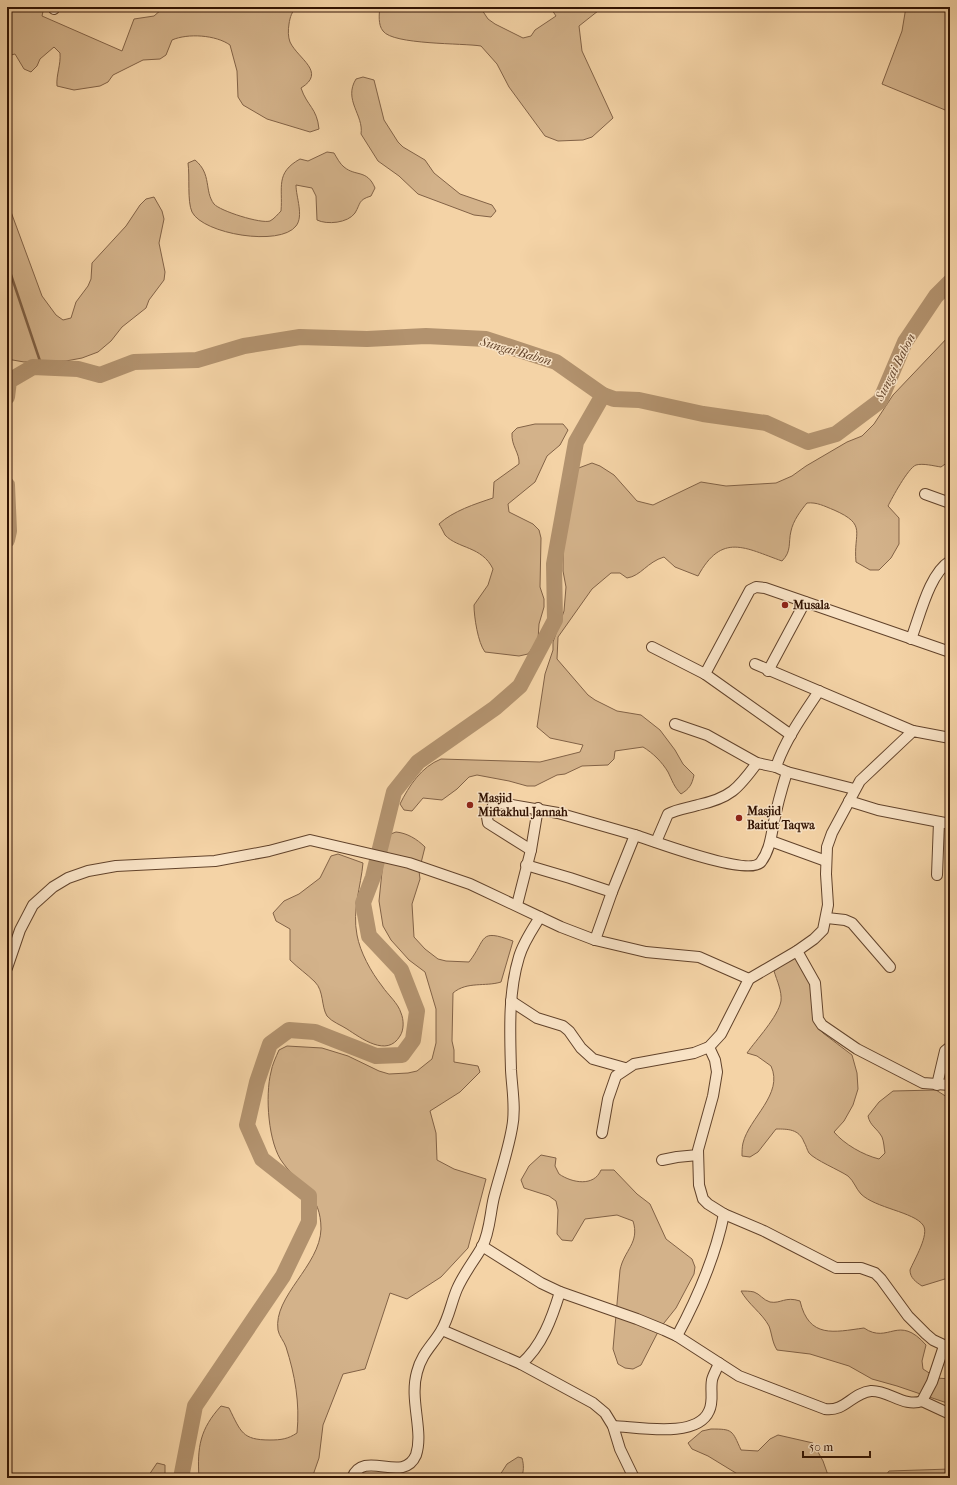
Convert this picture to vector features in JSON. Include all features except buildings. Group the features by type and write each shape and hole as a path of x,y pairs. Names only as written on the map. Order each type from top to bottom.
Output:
{"street":[{"path":"925,494 950,503"},
{"path":"911,639 934,578 942,566 950,561"},
{"path":"705,674 750,590 760,587 950,652"},
{"path":"768,671 805,602"},
{"path":"652,647 705,674 732,695 791,735"},
{"path":"755,664 768,671 913,731 950,738"},
{"path":"776,767 780,754 819,691"},
{"path":"675,724 707,735 757,763 854,789"},
{"path":"602,1133 611,1087 616,1076 625,1068 643,1061 694,1053 709,1047 721,1034 749,979 814,939 823,930 827,918 828,905 826,861 827,848 832,833 854,789 870,770 913,731"},
{"path":"656,842 668,814 723,798 744,781 757,763"},
{"path":"530,850 488,823 487,819 495,802 538,808 635,835 718,862 752,866 761,862 771,841 774,822 787,772"},
{"path":"849,801 878,810 950,824"},
{"path":"517,905 538,808"},
{"path":"937,875 939,822"},
{"path":"595,940 612,892 635,835"},
{"path":"7,968 20,930 33,905 53,887 68,878 88,871 116,866 215,861 269,851 296,842 310,840 409,863 470,884 540,917 595,940 646,952 699,957 749,979"},
{"path":"771,841 826,861"},
{"path":"526,865 612,892"},
{"path":"352,1478 354,1471 361,1466 369,1466 386,1470 402,1469 409,1466 414,1460 419,1441 414,1387 417,1372 427,1349 442,1330 457,1289 482,1246 513,1125 511,1001 513,980 519,956 540,917"},
{"path":"827,918 845,920 852,923 890,967"},
{"path":"797,950 815,983 818,1019 822,1026 857,1049 923,1083 950,1086"},
{"path":"511,1001 537,1018 563,1026 569,1031 581,1048 593,1059 625,1068"},
{"path":"709,1047 715,1060 717,1072 716,1083 703,1128 698,1155 699,1185 703,1199 724,1214 764,1231 836,1268 861,1268 875,1273 890,1290 908,1316 933,1340 947,1347 922,1401"},
{"path":"937,1085 945,1051 950,1047"},
{"path":"662,1160 677,1156 698,1155"},
{"path":"677,1336 690,1313 711,1263 724,1214"},
{"path":"482,1246 536,1280 560,1292 637,1318 677,1336 754,1384 825,1409 837,1409 863,1393 872,1391 914,1403 922,1401 950,1414"},
{"path":"521,1364 531,1354 542,1337 552,1316 560,1292"},
{"path":"442,1330 521,1364 593,1403 605,1413 613,1426 620,1449 634,1478"},
{"path":"613,1426 641,1429 683,1428 697,1425 705,1419 710,1411 712,1380 719,1363"}],"shaded area":[{"path":"7,7 44,7 42,16 122,51 134,19 154,16 162,9 178,7 297,7 290,19 288,29 289,38 294,48 311,71 311,76 308,82 301,88 316,116 319,129 310,132 267,119 243,105 238,97 237,71 230,45 210,37 186,36 172,40 166,55 160,59 143,60 113,75 108,82 100,86 74,90 57,86 60,53 54,47 40,59 37,66 31,72 24,69 15,54 7,56"},
{"path":"380,7 480,7 488,19 523,38 531,36 535,30 556,16 550,7 603,7 579,26 582,51 613,118 592,137 583,140 558,141 545,136 509,87 497,64 481,46 429,43 389,36 381,29 380,26"},
{"path":"906,7 950,7 950,112 882,84 902,31"},
{"path":"363,77 374,80 384,120 398,142 403,147 425,160 434,173 460,194 492,205 496,211 491,217 474,215 418,194 399,176 378,161 361,134 360,120 353,101 352,94 356,79"},
{"path":"327,152 334,153 341,164 348,170 368,178 375,188 371,196 360,202 355,213 348,219 332,223 317,220 316,196 312,188 296,185 300,212 298,222 296,226 287,232 275,236 259,237 226,232 199,220 192,212 190,207 188,163 195,160 200,165 206,177 211,199 218,207 258,221 270,221 281,211 282,181 287,170 292,164 300,159 308,161"},
{"path":"154,197 162,211 164,219 159,243 165,272 164,280 149,300 146,308 122,327 111,341 98,352 82,358 66,361 24,362 7,359 7,201 42,296 56,315 63,320 71,318 76,302 88,286 91,279 92,263 126,226 140,205 146,199"},
{"path":"950,335 950,450 947,454 948,462 941,467 925,464 916,465 900,484 888,506 899,518 899,544 891,558 879,570 870,570 856,562 857,530 851,520 845,515 824,506 814,503 807,503 792,527 787,554 782,561 745,548 735,547 725,548 716,553 707,562 698,576 675,567 664,557 653,562 632,577 627,578 620,573 611,573 592,589 558,637 557,659 588,695 617,711 641,715 660,730 675,750 683,764 694,775 690,786 686,790 681,794 663,765 654,755 643,747 615,751 614,759 608,765 582,766 565,774 557,775 535,786 527,786 477,775 469,777 457,789 442,800 423,798 412,811 404,810 400,804 407,790 427,767 441,759 540,762 580,752 583,745 550,738 537,727 545,674 553,650 553,642 564,611 566,587 563,571 563,545 570,484 576,469 592,463 600,466 614,475 637,501 653,505 701,482 726,486 776,483 792,476 847,442 862,436 874,424 893,395"},
{"path":"535,424 563,424 568,430 560,445 547,456 535,482 508,504 509,512 533,524 539,530 541,538 540,587 544,599 544,607 539,624 538,640 528,654 519,656 485,652 478,636 474,605 488,585 493,569 483,556 450,540 445,535 439,524 457,512 493,498 494,482 519,464 512,433 517,428"},
{"path":"396,832 412,837 425,847 419,871 420,879 412,904 414,937 425,949 438,959 446,961 469,962 482,942 488,936 502,937 513,941 501,982 464,987 453,993 452,1041 454,1062 478,1066 480,1072 460,1092 430,1111 436,1133 437,1160 454,1169 486,1179 468,1248 441,1277 407,1299 390,1293 365,1369 343,1374 323,1425 319,1458 312,1478 199,1478 201,1439 208,1423 221,1406 229,1408 240,1429 248,1436 253,1438 261,1440 281,1439 291,1437 297,1433 298,1411 296,1389 286,1347 278,1330 278,1317 282,1305 313,1256 319,1243 321,1229 320,1217 313,1199 283,1163 278,1155 271,1132 268,1106 269,1082 272,1067 279,1050 287,1046 322,1048 348,1056 379,1071 389,1074 417,1071 432,1059 436,1043 436,1009 425,972 409,960 391,940 383,926 379,901 385,842 388,835"},
{"path":"338,854 363,863 357,898 356,926 358,941 370,968 400,1009 403,1019 403,1028 400,1036 395,1042 388,1045 381,1046 366,1041 334,1022 327,1016 318,986 290,960 290,929 276,921 273,913 284,901 299,894 320,878 331,856"},
{"path":"793,958 797,958 810,978 814,1022 823,1033 852,1055 857,1073 858,1089 853,1105 844,1121 834,1132 843,1141 867,1155 879,1159 885,1153 882,1137 870,1122 868,1116 879,1102 893,1091 936,1090 950,1099 950,1279 948,1278 922,1286 912,1278 910,1270 923,1241 925,1229 923,1225 911,1217 867,1199 859,1192 848,1176 812,1156 802,1138 796,1132 776,1129 758,1152 750,1157 742,1156 746,1134 769,1096 773,1086 774,1076 771,1066 757,1056 747,1053 776,1014 781,1001 781,994 774,971"},
{"path":"541,1155 556,1158 555,1166 559,1174 570,1180 582,1182 588,1181 598,1175 601,1170 614,1170 637,1194 650,1204 666,1239 692,1259 695,1267 694,1274 676,1308 660,1328 641,1365 633,1369 625,1368 618,1364 613,1349 620,1270 633,1241 635,1229 633,1221 617,1215 585,1219 572,1241 562,1240 557,1234 558,1210 556,1201 549,1196 524,1188 521,1180 529,1166"},
{"path":"741,1291 754,1292 770,1302 791,1299 800,1301 804,1313 810,1322 816,1327 824,1330 843,1331 864,1328 880,1333 901,1330 908,1331 926,1345 922,1361 923,1369 937,1378 950,1379 950,1404 872,1379 849,1366 810,1354 777,1350 769,1326"},
{"path":"724,1429 731,1432 736,1438 741,1450 758,1451 770,1439 778,1435 813,1443 823,1461 829,1478 744,1478 708,1456 692,1449 688,1443 702,1431"},
{"path":"518,1457 522,1458 523,1463 521,1478 498,1478 507,1464"},
{"path":"157,1463 165,1465 165,1478 147,1478"},
{"path":"950,1469 950,1478 884,1478 889,1471"}],"waterway":[{"path":"7,263 42,367"},
{"name":"Sungai Babon","path":"7,397 9,381 33,367 78,369 100,375 134,362 197,360 244,346 300,337 367,339 426,336 486,339 556,362 603,395 614,399 639,400 703,414 766,423 808,442 836,434 880,401 905,342 936,296 950,282"},
{"path":"181,1478 195,1406 283,1276 309,1222 309,1196 262,1159 247,1125 257,1082 270,1044 289,1030 315,1032 376,1056 402,1055 413,1040 417,1011 401,970 369,936 363,903 373,877 394,792 418,762 495,708 520,686 555,620 554,564 576,442 603,395"},
{"name":"Sungai Babon","path":"7,485 9,531 7,540"}],"place":[{"name":"Musala","path":"785,605"},
{"name":"Masjid Miftakhul Jannah","path":"470,805"},
{"name":"Masjid Baitut Taqwa","path":"739,818"}]}
